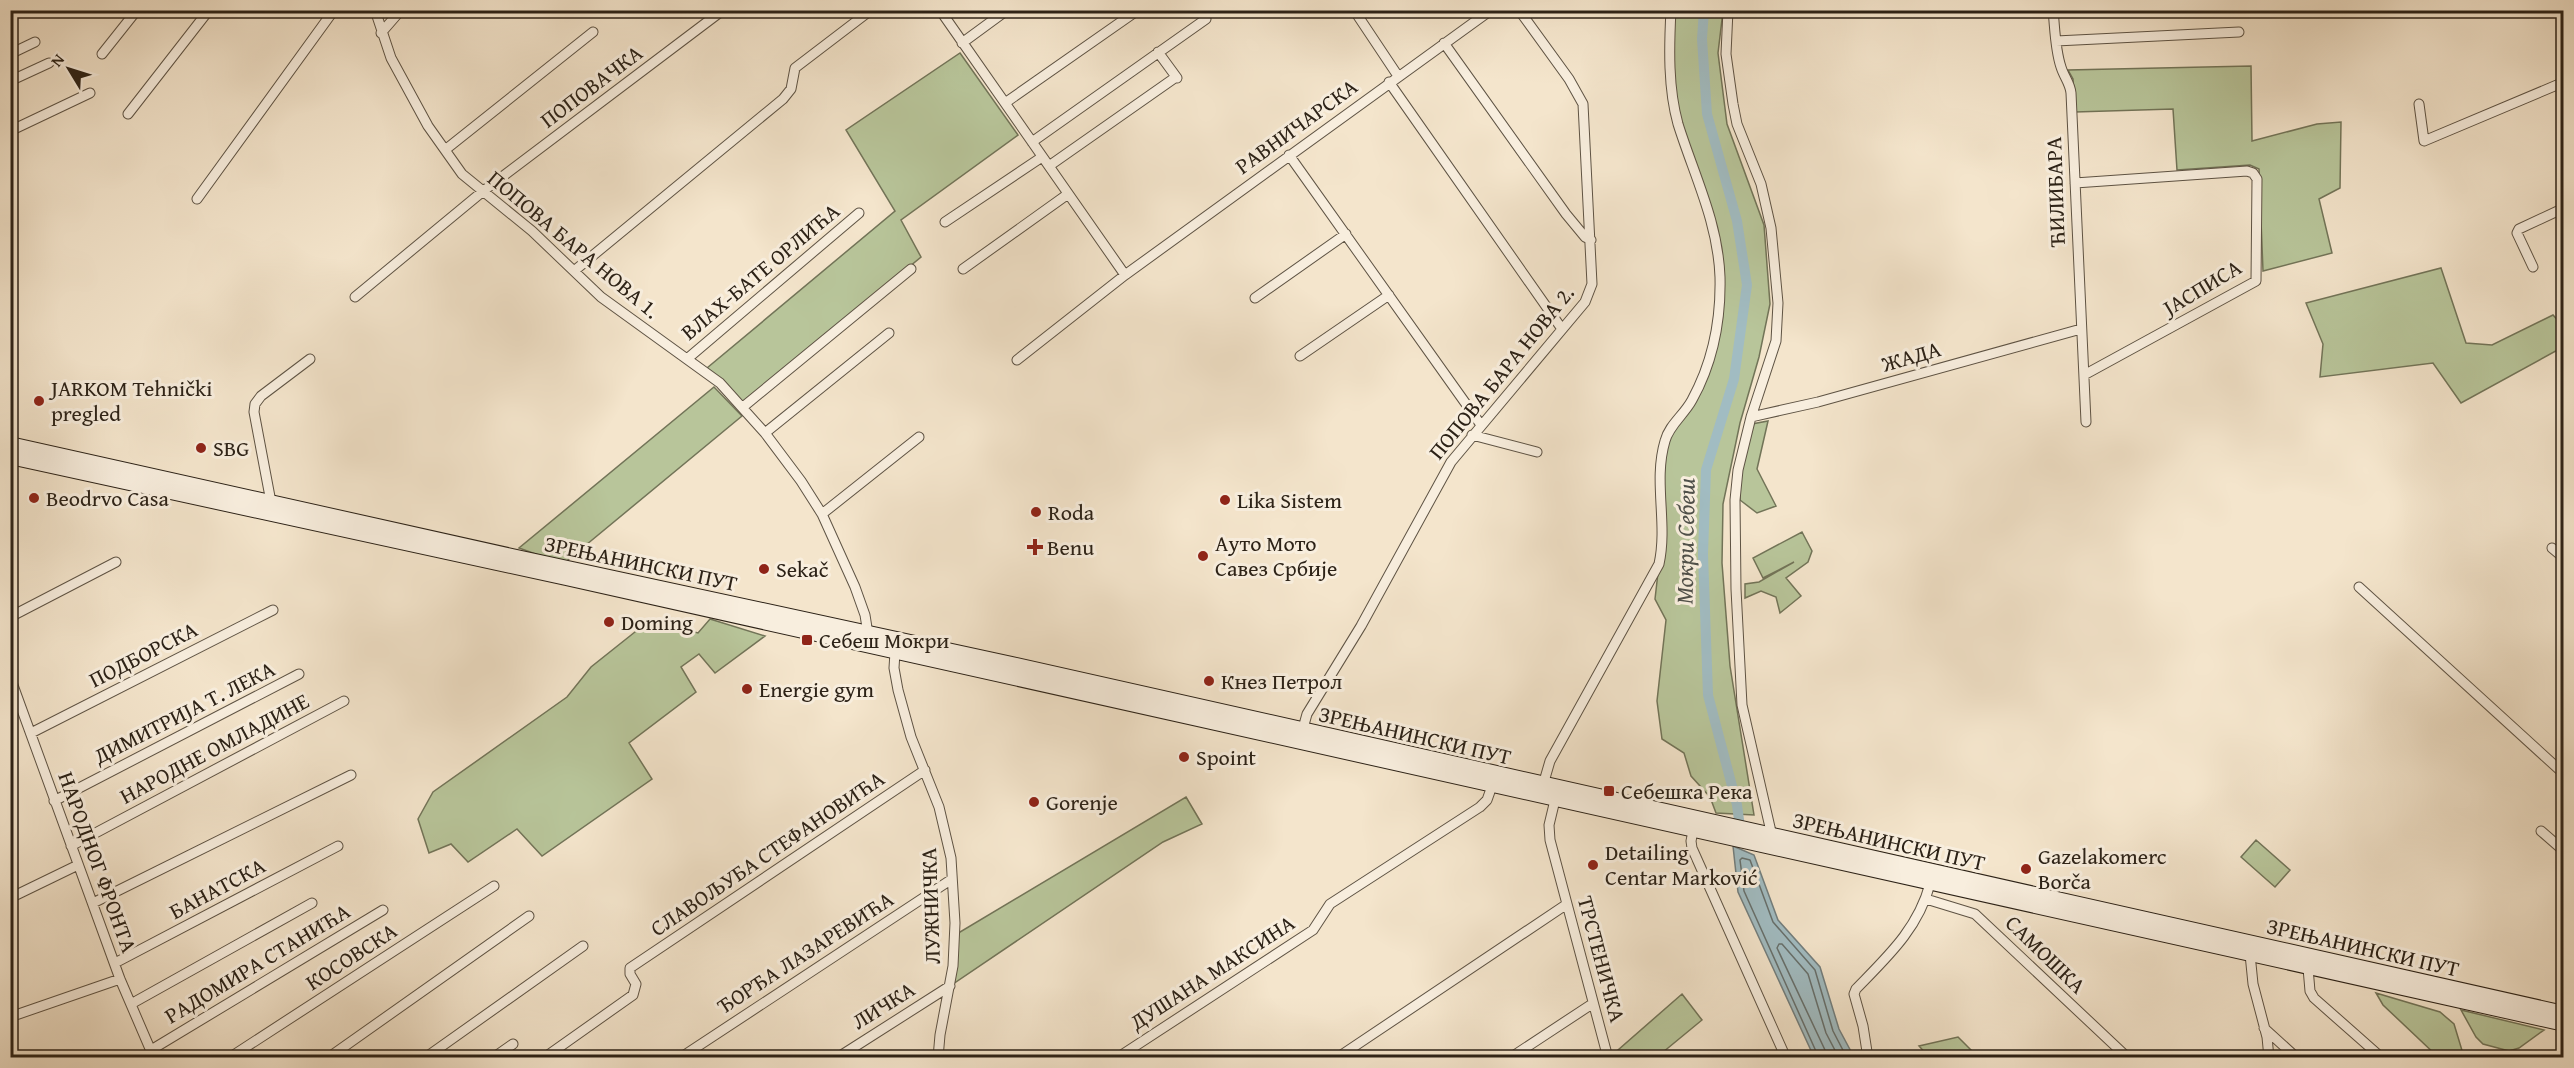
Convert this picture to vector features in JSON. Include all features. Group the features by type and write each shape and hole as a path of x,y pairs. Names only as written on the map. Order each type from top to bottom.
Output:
{"main road":[{"name":"ЗРЕЊАНИНСКИ ПУТ","path":"10,444 868,634 1301,736 1492,786 1555,800 1694,824"},
{"name":"ЗРЕЊАНИНСКИ ПУТ","path":"10,457 182,493 895,652 1543,785 1930,884 2564,1024"},
{"name":"ЗРЕЊАНИНСКИ ПУТ","path":"1751,837 1772,836 2564,1013"}],"street":[{"path":"102,54 137,10"},
{"path":"128,114 209,10"},
{"path":"196,200 334,10"},
{"name":"ПОПОВА БАРА НОВА 1.","path":"375,10 381,33 394,65 428,126 462,174 527,226 601,297 726,388 765,433 801,481 822,514 855,587 865,615 868,634"},
{"path":"381,33 401,10"},
{"name":"ПОПОВАЧКА","path":"355,297 482,192 723,10"},
{"path":"574,271 788,95 795,68 871,10"},
{"path":"953,10 942,14 1125,275"},
{"path":"962,43 1007,10"},
{"path":"1005,103 1138,10"},
{"path":"1354,10 1398,76"},
{"name":"РАВНИЧАРСКА","path":"1017,360 1125,275 1491,10"},
{"name":"ПОПОВА БАРА НОВА 2.","path":"1301,736 1307,714 1361,626 1444,473 1472,435 1585,302 1592,290 1583,104 1569,79 1519,10"},
{"path":"1543,785 1550,760 1659,564 1663,541 1660,482 1665,441 1668,432 1692,401 1717,335 1720,277 1717,248 1710,216 1674,105 1670,60 1671,10"},
{"path":"1728,10 1726,54 1733,104 1737,124 1761,184 1771,228 1778,303 1779,324 1774,347 1750,417 1736,483 1736,606 1742,705 1772,836"},
{"name":"ЋИЛИБАРА","path":"2053,10 2061,67 2071,88 2084,375"},
{"path":"1032,142 1206,19"},
{"path":"445,150 593,32"},
{"path":"2056,41 2239,32"},
{"path":"10,54 35,42"},
{"path":"1444,43 1566,214 1585,237 1591,240"},
{"path":"1049,166 1177,78 1158,52"},
{"path":"10,81 49,63"},
{"path":"1389,82 1562,329"},
{"path":"2419,104 2424,141 2564,82"},
{"path":"10,131 90,93"},
{"path":"1289,155 1481,425"},
{"path":"945,222 1042,157"},
{"name":"ЈАСПИСА","path":"2075,183 2247,171 2253,173 2257,178 2256,281 2084,375"},
{"path":"963,269 1068,194"},
{"path":"2533,267 2517,233 2518,229 2564,208"},
{"name":"ВЛАХ-БАТЕ ОРЛИЋА","path":"687,359 859,213"},
{"path":"1255,298 1346,234"},
{"path":"743,407 911,269"},
{"path":"1300,356 1389,295"},
{"name":"ЖАДА","path":"1750,417 1818,402 2082,329"},
{"path":"765,433 889,333"},
{"path":"271,502 254,412 255,404 261,396 310,359"},
{"path":"2084,375 2086,422"},
{"path":"1472,435 1537,452"},
{"path":"822,514 919,437"},
{"path":"2552,548 2564,558"},
{"path":"10,617 116,562"},
{"path":"2359,587 2564,774"},
{"name":"ПОДБОРСКА","path":"31,733 273,610"},
{"name":"ЛУЖНИЧКА","path":"895,652 895,678 911,738 925,770 946,833 952,879 955,935 950,986 940,1035 938,1058"},
{"name":"ДИМИТРИЈА Т. ЛЕКА","path":"54,801 299,674"},
{"name":"НАРОДНОГ ФРОНТА","path":"10,677 120,979 152,1054"},
{"name":"НАРОДНЕ ОМЛАДИНЕ","path":"71,846 344,701"},
{"name":"СЛАВОЉУБА СТЕФАНОВИЋА","path":"544,1058 633,996 636,984 630,974 630,968 925,770"},
{"path":"93,903 351,775"},
{"name":"ДУШАНА МАКСИНА","path":"1117,1058 1312,930 1330,904 1480,807 1489,797 1492,786"},
{"name":"ТРСТЕНИЧКА","path":"1555,800 1549,831 1592,1004 1608,1058"},
{"path":"1694,824 1691,844 1700,868 1786,1058"},
{"path":"2541,831 2564,851"},
{"name":"БАНАТСКА","path":"115,963 338,846"},
{"path":"10,898 78,865"},
{"name":"ЂОРЂА ЛАЗАРЕВИЋА","path":"680,1058 952,879"},
{"name":"ЗРЕЊАНИНСКИ ПУТ","path":"1868,1058 1863,1026 1854,994 1856,989 1893,952 1926,899 1930,884"},
{"name":"КОСОВСКА","path":"229,1058 495,886"},
{"name":"САМОШКА","path":"1926,899 1975,914 2128,1058"},
{"path":"131,1004 312,903"},
{"path":"1337,1058 1567,904"},
{"name":"РАДОМИРА СТАНИЋА","path":"152,1054 383,910"},
{"path":"328,1058 530,916"},
{"path":"425,1058 583,946"},
{"path":"2250,954 2253,984 2269,1058"},
{"path":"2308,968 2308,982 2314,998 2382,1058"},
{"path":"10,1017 120,979"},
{"name":"ЛИЧКА","path":"837,1058 950,986"},
{"path":"1510,1058 1592,1004"},
{"path":"2264,1028 2297,1058"},
{"path":"494,1058 513,1044"}],"green space":[{"path":"1671,11 1723,11 1718,53 1727,124 1764,225 1770,304 1759,357 1740,423 1723,504 1722,563 1730,666 1754,815 1716,813 1710,797 1691,776 1684,753 1662,739 1657,701 1666,620 1655,599 1665,441 1684,413 1717,335 1717,248 1675,105"},
{"path":"960,53 1018,135 901,220 921,257 744,403 707,368 895,211 846,130"},
{"path":"2251,66 2252,141 2317,124 2341,122 2340,188 2319,199 2332,253 2263,271 2259,169 2250,165 2177,170 2173,109 2075,112 2073,79 2068,70"},
{"path":"2441,268 2466,343 2492,345 2553,315 2563,326 2563,347 2461,403 2433,363 2320,377 2323,344 2306,303"},
{"path":"714,387 742,416 563,564 519,548"},
{"path":"1768,421 1757,469 1776,506 1757,513 1740,500 1740,478 1752,424"},
{"path":"1802,532 1812,551 1808,562 1786,578 1801,596 1780,613 1776,597 1761,591 1745,598 1745,584 1759,582 1794,562 1763,578 1753,558"},
{"path":"710,619 765,636 715,673 699,654 681,667 696,692 629,743 652,779 542,856 517,829 468,862 451,844 429,853 418,819 433,792 567,697 591,667 650,620 698,633"},
{"path":"1186,797 1202,824 1163,842 950,986 955,935"},
{"path":"2256,840 2290,870 2275,887 2241,857"},
{"path":"2376,993 2440,1012 2454,1024 2464,1057 2438,1057 2383,1005"},
{"path":"1682,994 1702,1020 1657,1057 1610,1057"},
{"path":"2461,1010 2544,1030 2519,1048 2509,1051 2483,1044 2476,1037"},
{"path":"1958,1037 1978,1057 1929,1057 1919,1046"}],"water":[{"path":"1733,846 1754,855 1778,920 1820,967 1839,1029 1854,1057 1814,1057 1738,892"}],"waterway":[{"name":"Мокри Себеш","path":"1704,10 1702,39 1707,114 1737,221 1747,285 1734,379 1706,470 1703,554 1708,695 1737,805 1741,835"}],"place":[{"name":"JARKOM Tehnički pregled","path":"39,401"},
{"name":"SBG","path":"201,448"},
{"name":"Beodrvo Casa","path":"34,498"},
{"name":"Lika Sistem","path":"1225,500"},
{"name":"Roda","path":"1036,512"},
{"name":"Benu","path":"1035,547"},
{"name":"Ауто Мото Савез Србије","path":"1203,556"},
{"name":"Sekač","path":"764,569"},
{"name":"Doming","path":"609,622"},
{"name":"Себеш Мокри","path":"807,640"},
{"name":"Кнез Петрол","path":"1209,681"},
{"name":"Energie gym","path":"747,689"},
{"name":"Spoint","path":"1184,757"},
{"name":"Себешка Река","path":"1609,791"},
{"name":"Gorenje","path":"1034,802"},
{"name":"Detailing Centar Marković","path":"1593,865"},
{"name":"Gazelakomerc Borča","path":"2026,869"}]}
